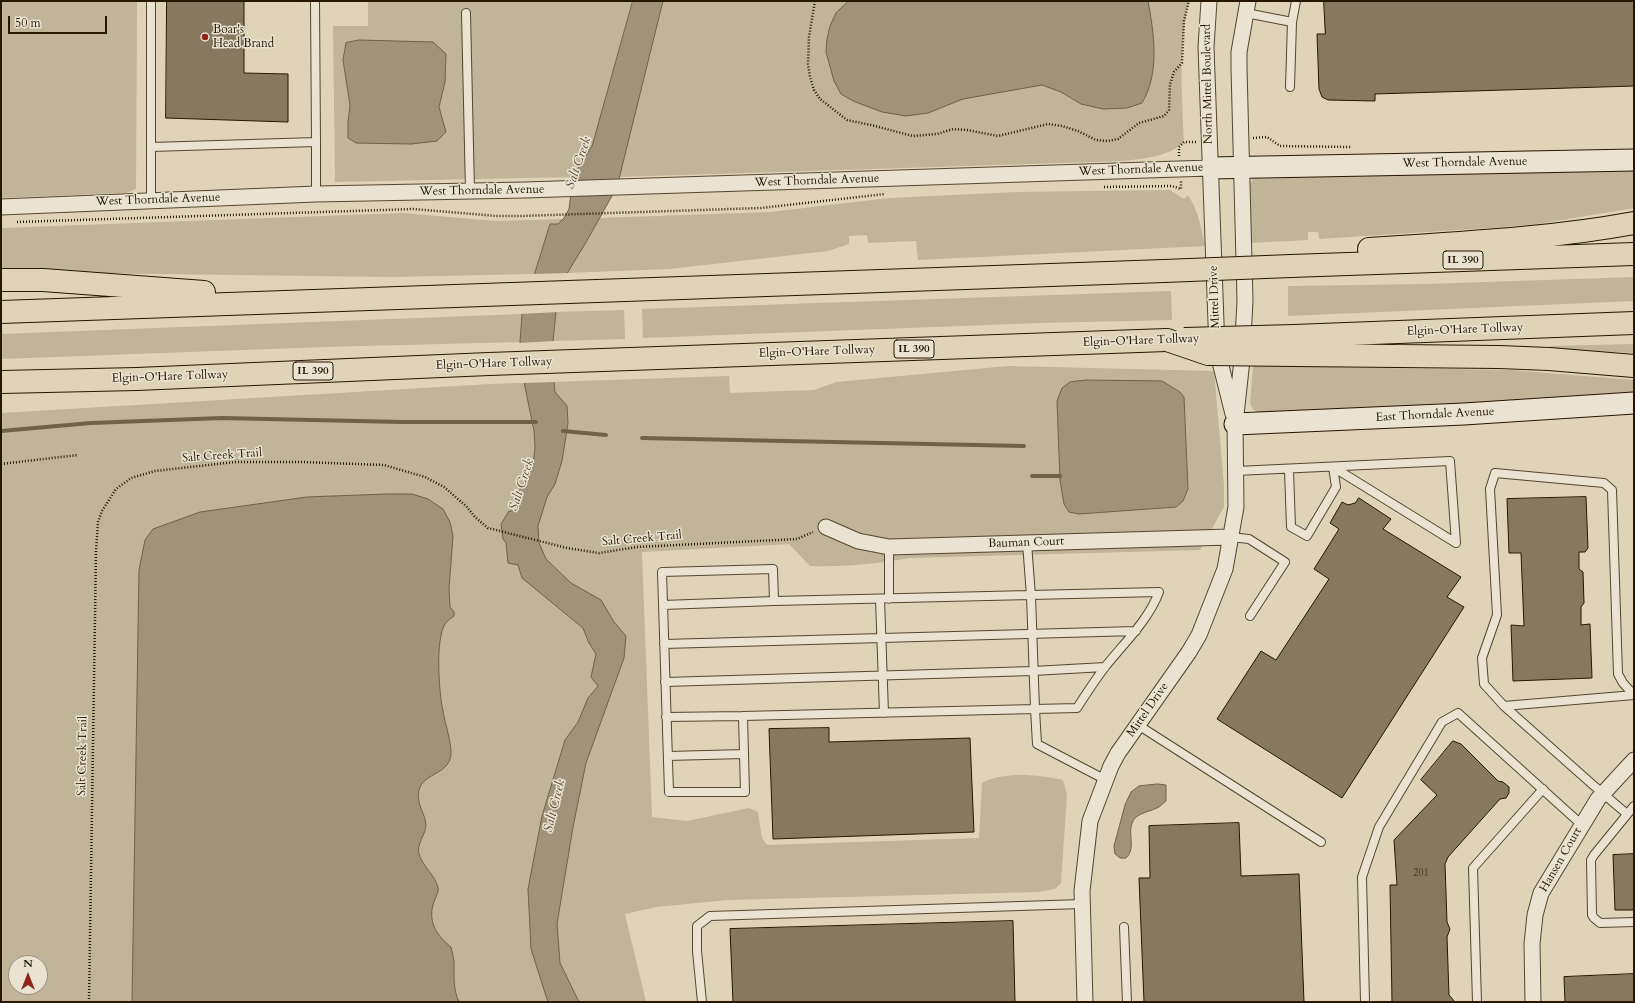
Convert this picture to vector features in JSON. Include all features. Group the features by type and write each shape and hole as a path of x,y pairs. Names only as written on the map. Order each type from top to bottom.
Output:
{"highway":[{"path":"1316,265 1364,249 1503,240 1634,223"},
{"name":"IL 390","path":"1,312 1634,254"},
{"path":"1,280 43,280 321,300"},
{"name":"Elgin-O'Hare Tollway","path":"1,382 137,379 489,364 1167,340 1295,345 1634,324"},
{"path":"1295,345 1549,359 1634,366"},
{"path":"1,394 137,379"}],"main road":[{"name":"West Thorndale Avenue","path":"1210,168 1242,166 1634,160"},
{"name":"East Thorndale Avenue","path":"1235,424 1464,414 1634,403"}],"street":[{"name":"North Mittel Boulevard","path":"1209,1 1206,47 1210,168"},
{"path":"1242,166 1238,68 1239,52 1247,7"},
{"name":"Mittel Drive","path":"1085,1002 1082,891 1090,821 1118,753 1189,652 1199,635 1225,569 1236,507 1235,424 1242,360 1245,300 1242,166"},
{"name":"West Thorndale Avenue","path":"1,207 316,194 525,190 1210,168"},
{"name":"Mittel Drive","path":"1210,168 1218,350 1235,424"},
{"name":"Bauman Court","path":"826,527 858,541 889,548 1230,537"},
{"name":"Hansen Court","path":"1533,1002 1532,944 1535,915 1541,893 1603,793 1634,760"}],"lane":[{"path":"151,1 151,200"},
{"path":"314,1 316,194"},
{"path":"1290,87 1292,22 1296,1"},
{"path":"1247,7 1292,22"},
{"path":"466,13 470,191"},
{"path":"151,147 316,142"},
{"path":"1236,471 1289,470 1333,467 1450,462 1456,543 1333,467"},
{"path":"1289,470 1291,527 1307,536 1336,487 1333,467"},
{"path":"1627,814 1504,706 1484,684 1482,658 1497,615 1490,489 1495,473 1604,483 1612,490 1618,674 1623,683 1634,695"},
{"path":"1230,537 1249,539 1285,562 1250,616"},
{"path":"1027,543 1031,596 1036,744 1106,780"},
{"path":"889,548 889,599"},
{"path":"743,716 745,792 669,792 662,572 773,569 774,601"},
{"path":"664,605 1159,592 1136,631 1105,667 1077,708 884,714 666,717"},
{"path":"880,599 884,714"},
{"path":"664,644 1136,631"},
{"path":"665,682 882,674 1033,671 1105,667"},
{"path":"1504,706 1634,695"},
{"path":"1365,1002 1362,877 1379,827 1442,722 1458,713 1582,825"},
{"path":"1138,725 1321,842"},
{"path":"668,756 744,754"},
{"path":"1477,1002 1473,868 1542,789"},
{"path":"1634,806 1591,860 1592,915 1597,922 1600,923 1634,922"},
{"path":"702,1002 697,951 697,926 710,916 1082,904"},
{"path":"1124,927 1127,1002"}],"path":[{"path":"815,1 809,37 808,64 810,77 814,90 820,99 847,120 912,136 937,134 953,129 998,136 1048,124 1062,126 1078,131 1096,140 1108,141 1118,139 1139,123 1164,116 1169,110 1170,84 1174,72 1182,63 1184,21 1189,1"},
{"path":"1179,147 1184,142"},
{"path":"1103,187 1172,186 1181,188"},
{"path":"9,222 413,209 496,216 521,216 783,206 888,193"},
{"path":"1,464 78,455"},
{"name":"Salt Creek Trail","path":"88,1002 96,551 98,522 102,511 116,489 131,478 155,471 235,462 302,462 384,465 425,477 444,487 488,528 567,548 599,553 637,547 797,539 826,527"}],"shaded area":[{"path":"1,1 137,1 136,189 126,193 1,198"},
{"path":"368,1 633,1 592,146 573,177 335,182 333,26 368,26"},
{"path":"663,1 1189,1 1183,36 1182,53 1184,142 1178,147 1164,154 1124,161 619,177"},
{"path":"1634,166 1634,208 1538,224 1319,239 1318,232 1308,232 1308,240 1251,243 1249,185 1253,179"},
{"path":"1170,190 1184,199 1188,195 1197,213 1205,246 918,260 916,241 868,243 867,235 849,236 849,244 828,251 670,269 567,273 599,218 770,212 889,198 1017,192"},
{"path":"403,213 495,221 564,219 558,224 550,225 534,274 391,277 1,272 1,228"},
{"path":"1634,277 1634,301 1288,316 1288,286 1427,284"},
{"path":"1171,291 1172,320 1041,323 643,338 642,309"},
{"path":"624,310 625,339 553,341 556,312"},
{"path":"522,314 520,342 324,347 1,359 1,334"},
{"path":"1634,344 1634,353 1550,349 1550,346"},
{"path":"1008,366 1214,371 1224,485 1224,507 1200,550 910,558 860,565 835,566 810,566 789,544 642,552 652,817 687,821 749,808 758,812 762,838 767,845 979,838 982,783 991,779 1011,775 1053,778 1063,780 1067,794 1061,883 1055,889 1038,892 728,900 656,907 625,914 646,1002 1,1002 1,413 490,384 729,376 730,393 814,390 836,382"},
{"path":"1253,366 1510,370 1634,380 1634,395 1298,416 1258,413 1252,408 1250,403"}],"water":[{"name":"Salt Creek","path":"633,1 663,1 617,187 563,280 556,312 553,341 555,392 567,406 568,423 562,461 555,484 547,497 538,526 539,543 546,559 571,583 601,600 614,622 626,636 624,658 586,763 573,827 557,924 560,963 579,1002 548,1002 531,949 528,889 542,816 565,740 578,722 588,698 598,686 591,677 596,654 589,643 583,628 522,578 518,565 508,563 506,543 503,539 501,524 509,511 514,511 516,504 515,494 527,483 533,464 535,448 534,431 522,372 520,342 522,314 550,224 558,224 564,218 569,209 573,177 592,146"},
{"path":"849,1 1148,1 1154,53 1148,91 1142,103 1127,108 1103,109 1081,104 1061,92 1042,85 963,99 928,113 906,116 882,112 853,101 841,94 834,81 826,52 827,39 830,26 836,13"},
{"path":"359,40 433,42 446,54 445,82 439,107 446,132 437,141 411,144 356,143 348,138 350,105 343,60 346,43"},
{"path":"1087,380 1162,381 1180,392 1184,397 1188,489 1183,501 1176,507 1079,514 1069,512 1064,504 1060,480 1057,401 1062,388 1070,382"},
{"path":"412,494 428,499 443,509 450,522 453,536 449,589 450,607 454,612 454,616 446,623 442,632 439,654 439,680 451,750 450,758 443,769 426,780 419,790 418,795 426,828 418,851 423,863 437,884 438,892 432,912 433,924 438,934 451,947 454,961 455,987 459,1002 132,1002 139,570 145,540 153,529 200,512 307,497"},
{"path":"1158,784 1166,785 1166,801 1159,807 1136,817 1131,827 1131,849 1126,858 1120,858 1115,854 1114,846 1125,805 1131,792 1139,786"}],"pier":[{"path":"570,273 565,281 558,312 520,314 532,274"},
{"path":"555,341 556,382 523,383 520,372 518,343"}],"building":[{"name":"Boar's Head Brand","path":"167,1 244,1 244,73 288,74 288,122 166,118"},
{"path":"1324,1 1634,1 1634,86 1375,94 1375,101 1328,100 1322,97 1319,89 1317,34 1325,34"},
{"path":"1586,497 1588,548 1585,552 1579,552 1579,569 1583,572 1584,603 1581,607 1581,625 1590,624 1592,678 1513,681 1511,625 1524,626 1521,553 1509,553 1507,499"},
{"path":"1359,498 1391,519 1383,529 1461,577 1447,597 1464,607 1342,798 1217,719 1261,651 1276,660 1329,579 1314,569 1339,529 1330,523 1342,502 1348,505 1355,503"},
{"path":"829,728 829,742 970,738 974,832 773,839 769,729"},
{"path":"1453,741 1461,744 1498,781 1503,782 1509,787 1509,793 1506,798 1500,799 1448,857 1445,864 1447,922 1450,929 1447,937 1449,995 1455,1002 1392,1002 1390,885 1397,885 1394,840 1437,795 1421,780"},
{"path":"1239,823 1241,876 1299,874 1304,1002 1144,1002 1139,878 1150,878 1149,826"},
{"path":"1634,854 1634,910 1615,910 1613,855"},
{"path":"1013,921 1015,1002 733,1002 730,929"},
{"path":"1634,974 1634,1002 1565,1002 1564,977"}],"waterway":[{"path":"1,431 91,423 222,418 402,422 536,422"},
{"path":"563,431 606,435"},
{"path":"642,438 1024,446"},
{"path":"1032,476 1060,476"}],"place":[{"name":"Boar's Head Brand","path":"205,37"}]}
